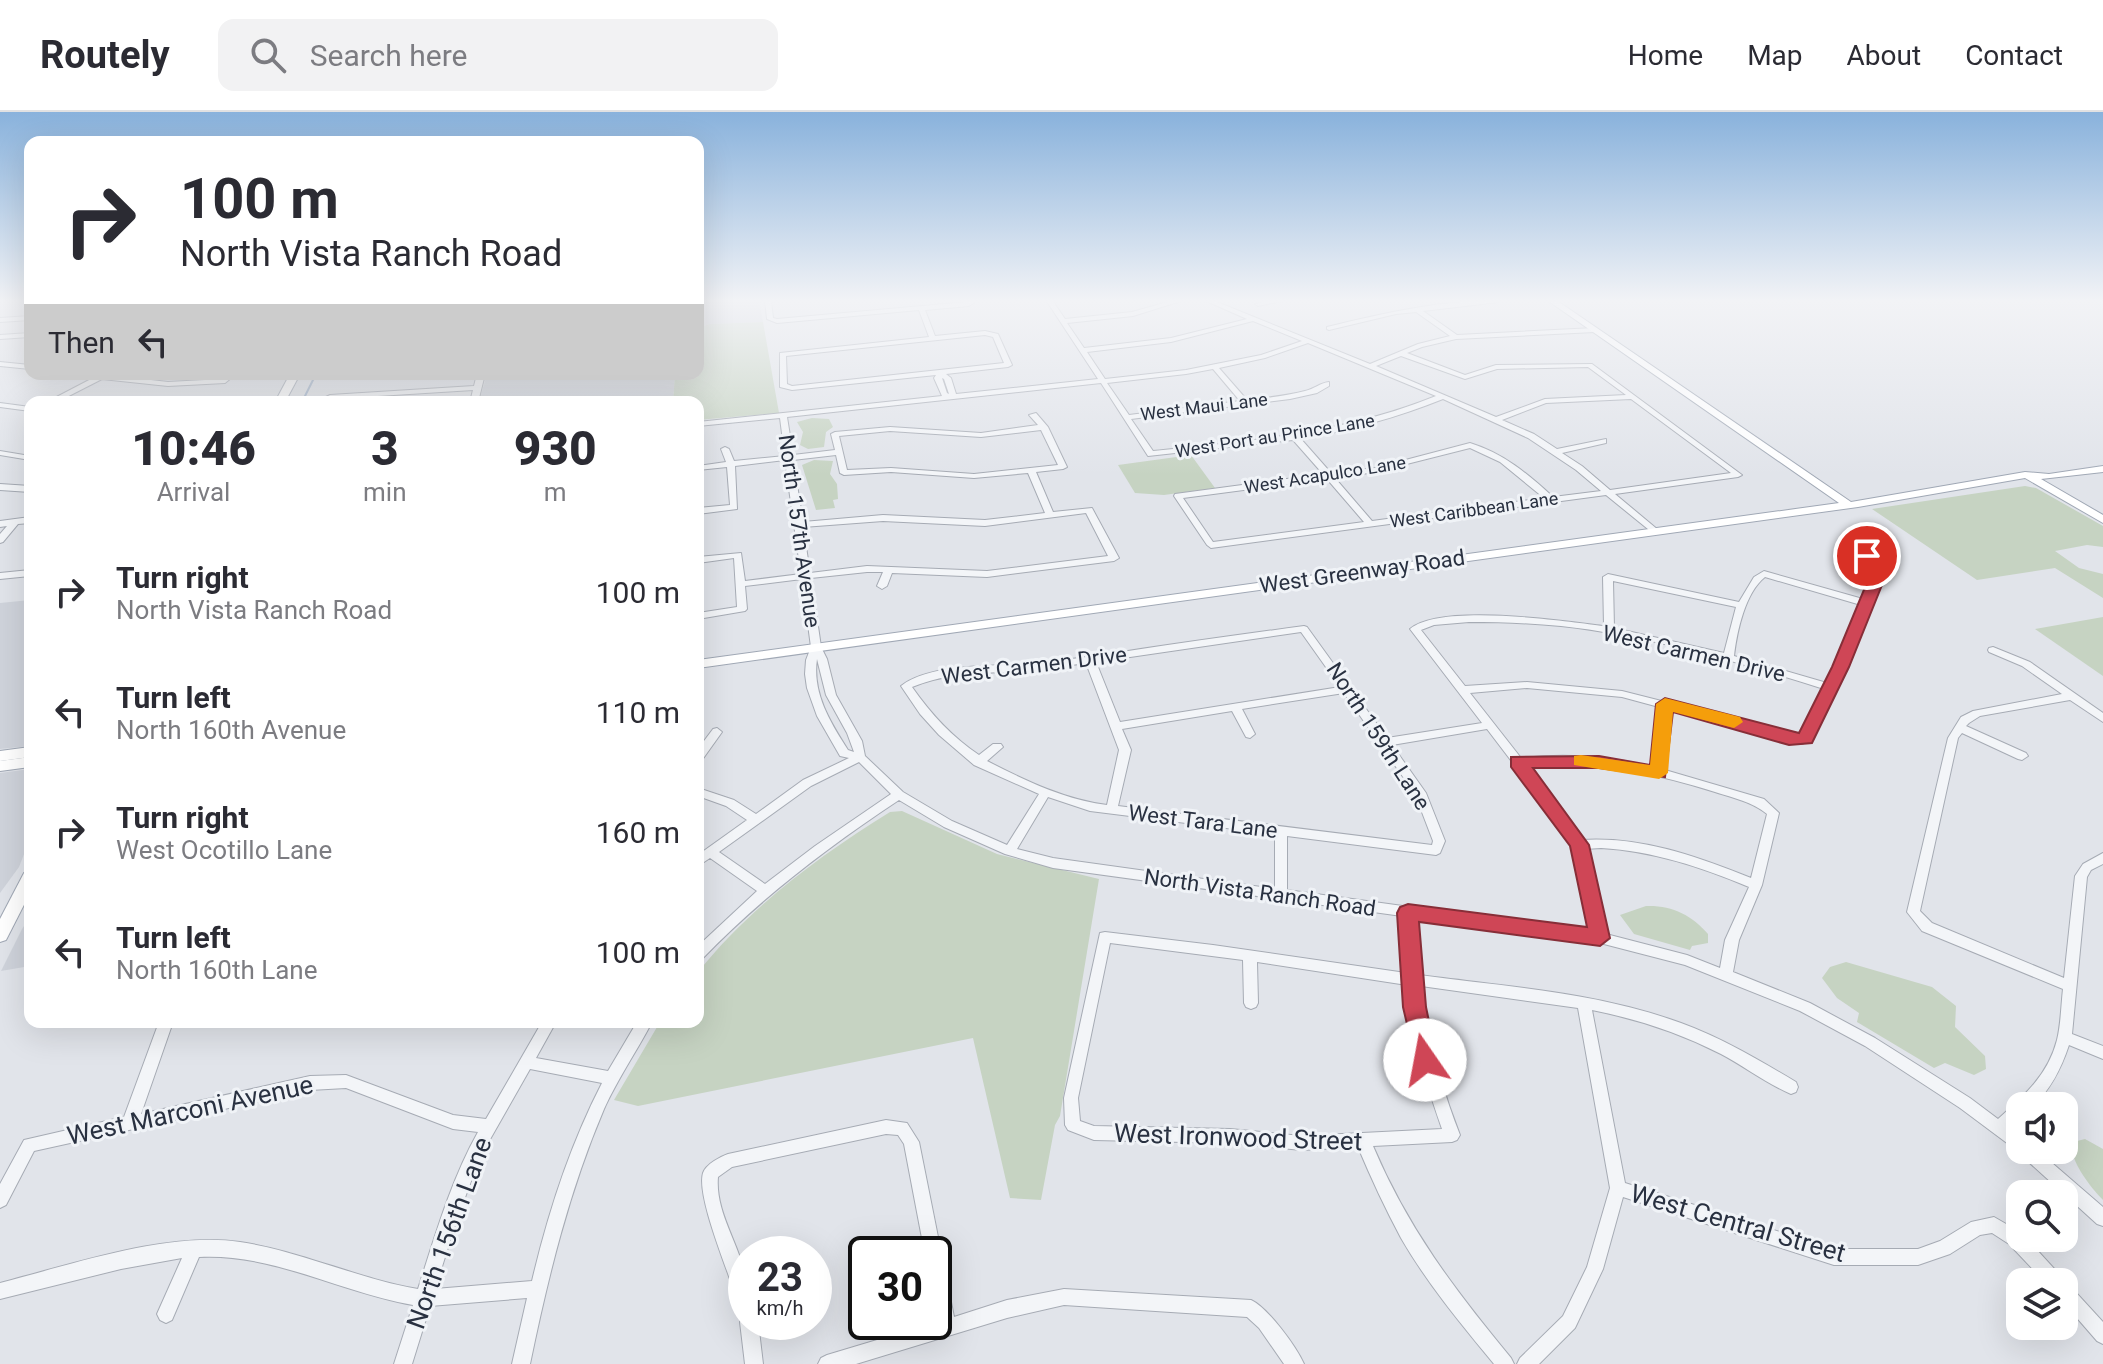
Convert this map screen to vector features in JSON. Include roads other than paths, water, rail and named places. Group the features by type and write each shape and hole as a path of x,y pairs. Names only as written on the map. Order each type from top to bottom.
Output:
{"main road":[{"path":"1636,358 1848,505"},
{"name":"West Greenway Road","path":"704,663 1848,505 2103,461"},
{"name":"West Greenway Road","path":"2025,475 2049,477 2103,469"},
{"path":"2025,475 2103,520"},
{"path":"0,756 24,753"},
{"path":"0,766 24,763"},
{"path":"0,935 24,889"}],"street":[{"path":"783,358 786,388 1008,365 1005,358"},
{"path":"1088,358 1127,417"},
{"path":"704,423 1103,381 1215,367 1256,358"},
{"path":"1352,358 1497,419 1556,452 1610,492 1654,531"},
{"path":"1371,366 1388,358"},
{"path":"1415,358 1465,377 1496,367 1590,365 1634,397"},
{"path":"0,364 24,366"},
{"path":"1215,367 1245,402"},
{"path":"940,373 944,394 950,397"},
{"path":"63,396 93,380"},
{"path":"139,380 168,384 226,380"},
{"path":"476,396 480,380"},
{"name":"West Maui Lane","path":"1127,417 1290,397 1314,391 1326,384"},
{"path":"346,396 478,388"},
{"name":"West Port au Prince Lane","path":"1127,417 1151,454 1294,436 1384,419 1443,396"},
{"path":"1497,419 1545,401 1634,397"},
{"name":"West Caribbean Lane","path":"1211,545 1738,475 1634,397"},
{"path":"0,405 24,408"},
{"name":"North 157th Avenue","path":"783,415 816,647"},
{"path":"1033,415 1044,427 1063,467 974,476 891,470 844,473 835,434 890,429 981,435 1044,427"},
{"path":"933,432 936,422"},
{"path":"1294,436 1370,524"},
{"path":"1556,452 1603,441"},
{"name":"West Acapulco Lane","path":"1211,545 1178,496 1329,478 1396,466 1470,445 1484,449 1510,466 1550,499"},
{"path":"704,510 734,507 731,464 725,449"},
{"path":"704,467 839,452"},
{"path":"0,453 24,457"},
{"path":"1031,471 1050,515"},
{"path":"0,487 24,489"},
{"path":"740,584 889,569 987,574 1114,558 1089,510 985,523 883,518 799,525"},
{"path":"0,524 24,521"},
{"path":"0,540 15,522"},
{"path":"1461,690 1527,685 1578,688 1665,704 1802,740 1808,736 1830,688 1875,579 1864,552"},
{"path":"704,559 738,555 742,609 704,615"},
{"path":"882,586 889,569"},
{"path":"1729,657 1730,637 1762,571 1866,603"},
{"path":"0,576 24,574"},
{"path":"1609,630 1605,591 1608,577 1743,606"},
{"name":"West Carmen Drive","path":"1461,690 1415,629 1451,620 1493,619 1609,630 1729,657 1830,688"},
{"name":"West Carmen Drive","path":"906,686 919,680 998,667 1035,667 1304,629"},
{"name":"North 159th Lane","path":"1304,629 1420,793 1439,841 1436,850"},
{"name":"North Vista Ranch Road","path":"860,757 860,746 835,705 823,657 816,647 809,659 813,687 822,717 844,753 860,757 899,795 958,830 1009,851 1090,870 1600,938 1687,960 1805,1007 1870,1042 2006,1134"},
{"path":"1993,650 2026,664 2103,718"},
{"path":"1090,660 1125,750 1112,809"},
{"name":"West Tara Lane","path":"906,686 937,729 978,762 1002,776 1090,807 1436,850"},
{"path":"1118,726 1347,689"},
{"path":"1461,690 1579,845 1600,938"},
{"path":"2069,986 1927,927 1913,912 1930,848 1941,784 1953,738 1960,728 1977,713 2071,696"},
{"path":"1659,773 1665,704"},
{"path":"1235,707 1250,734"},
{"path":"1385,742 1489,725"},
{"path":"1960,728 2022,756"},
{"path":"704,749 717,732"},
{"path":"978,762 997,747"},
{"path":"704,856 807,783 860,757"},
{"path":"1518,762 1599,762 1659,773 1760,802 1773,813 1756,885 1732,940 1726,974"},
{"path":"1009,851 1045,793"},
{"path":"704,794 730,803 755,819"},
{"path":"704,948 764,890 804,858 899,795"},
{"path":"1281,831 1281,894"},
{"path":"1579,845 1596,843 1636,848 1717,869 1756,885"},
{"path":"710,852 764,890"},
{"path":"2039,1092 2046,1086 2065,1037 2081,876 2087,867 2103,858"},
{"path":"1408,913 1412,980"},
{"name":"West Ironwood Street","path":"1250,957 1105,937 1071,1098 1073,1125 1094,1133 1230,1136 1302,1143 1452,1135 1425,1060 1412,980"},
{"path":"1251,1003 1250,957 1584,1004 1647,1017 1693,1034 1738,1055 1791,1087"},
{"path":"1526,1364 1569,1322 1595,1269 1618,1188 1584,1004"},
{"path":"130,1122 164,1028"},
{"name":"North 156th Lane","path":"403,1364 458,1194 489,1126 545,1028"},
{"path":"521,1364 565,1184 611,1078 641,1028"},
{"path":"2065,1037 2103,1053"},
{"path":"525,1062 611,1078"},
{"name":"West Marconi Avenue","path":"0,1200 29,1145 310,1083 346,1081 453,1122 489,1126"},
{"path":"1999,1128 2006,1122"},
{"path":"728,1242 709,1191 711,1173 728,1161 886,1127 902,1128 911,1142 930,1236"},
{"path":"1364,1142 1402,1228 1433,1278 1505,1364"},
{"path":"2042,1164 2103,1218"},
{"name":"West Central Street","path":"1618,1188 1834,1257 1918,1257 1944,1248 1977,1228 1994,1225 2015,1238 2044,1268"},
{"path":"0,1291 195,1248 239,1250 293,1262 379,1291 424,1298 537,1289"},
{"path":"166,1314 195,1248"},
{"path":"952,1326 1025,1304 1064,1297 1251,1309 1265,1322 1295,1364"},
{"path":"2078,1306 2103,1335"},
{"path":"751,1340 754,1364"},
{"path":"827,1364 905,1340"}],"waterway":[{"path":"305,396 313,380"}]}
